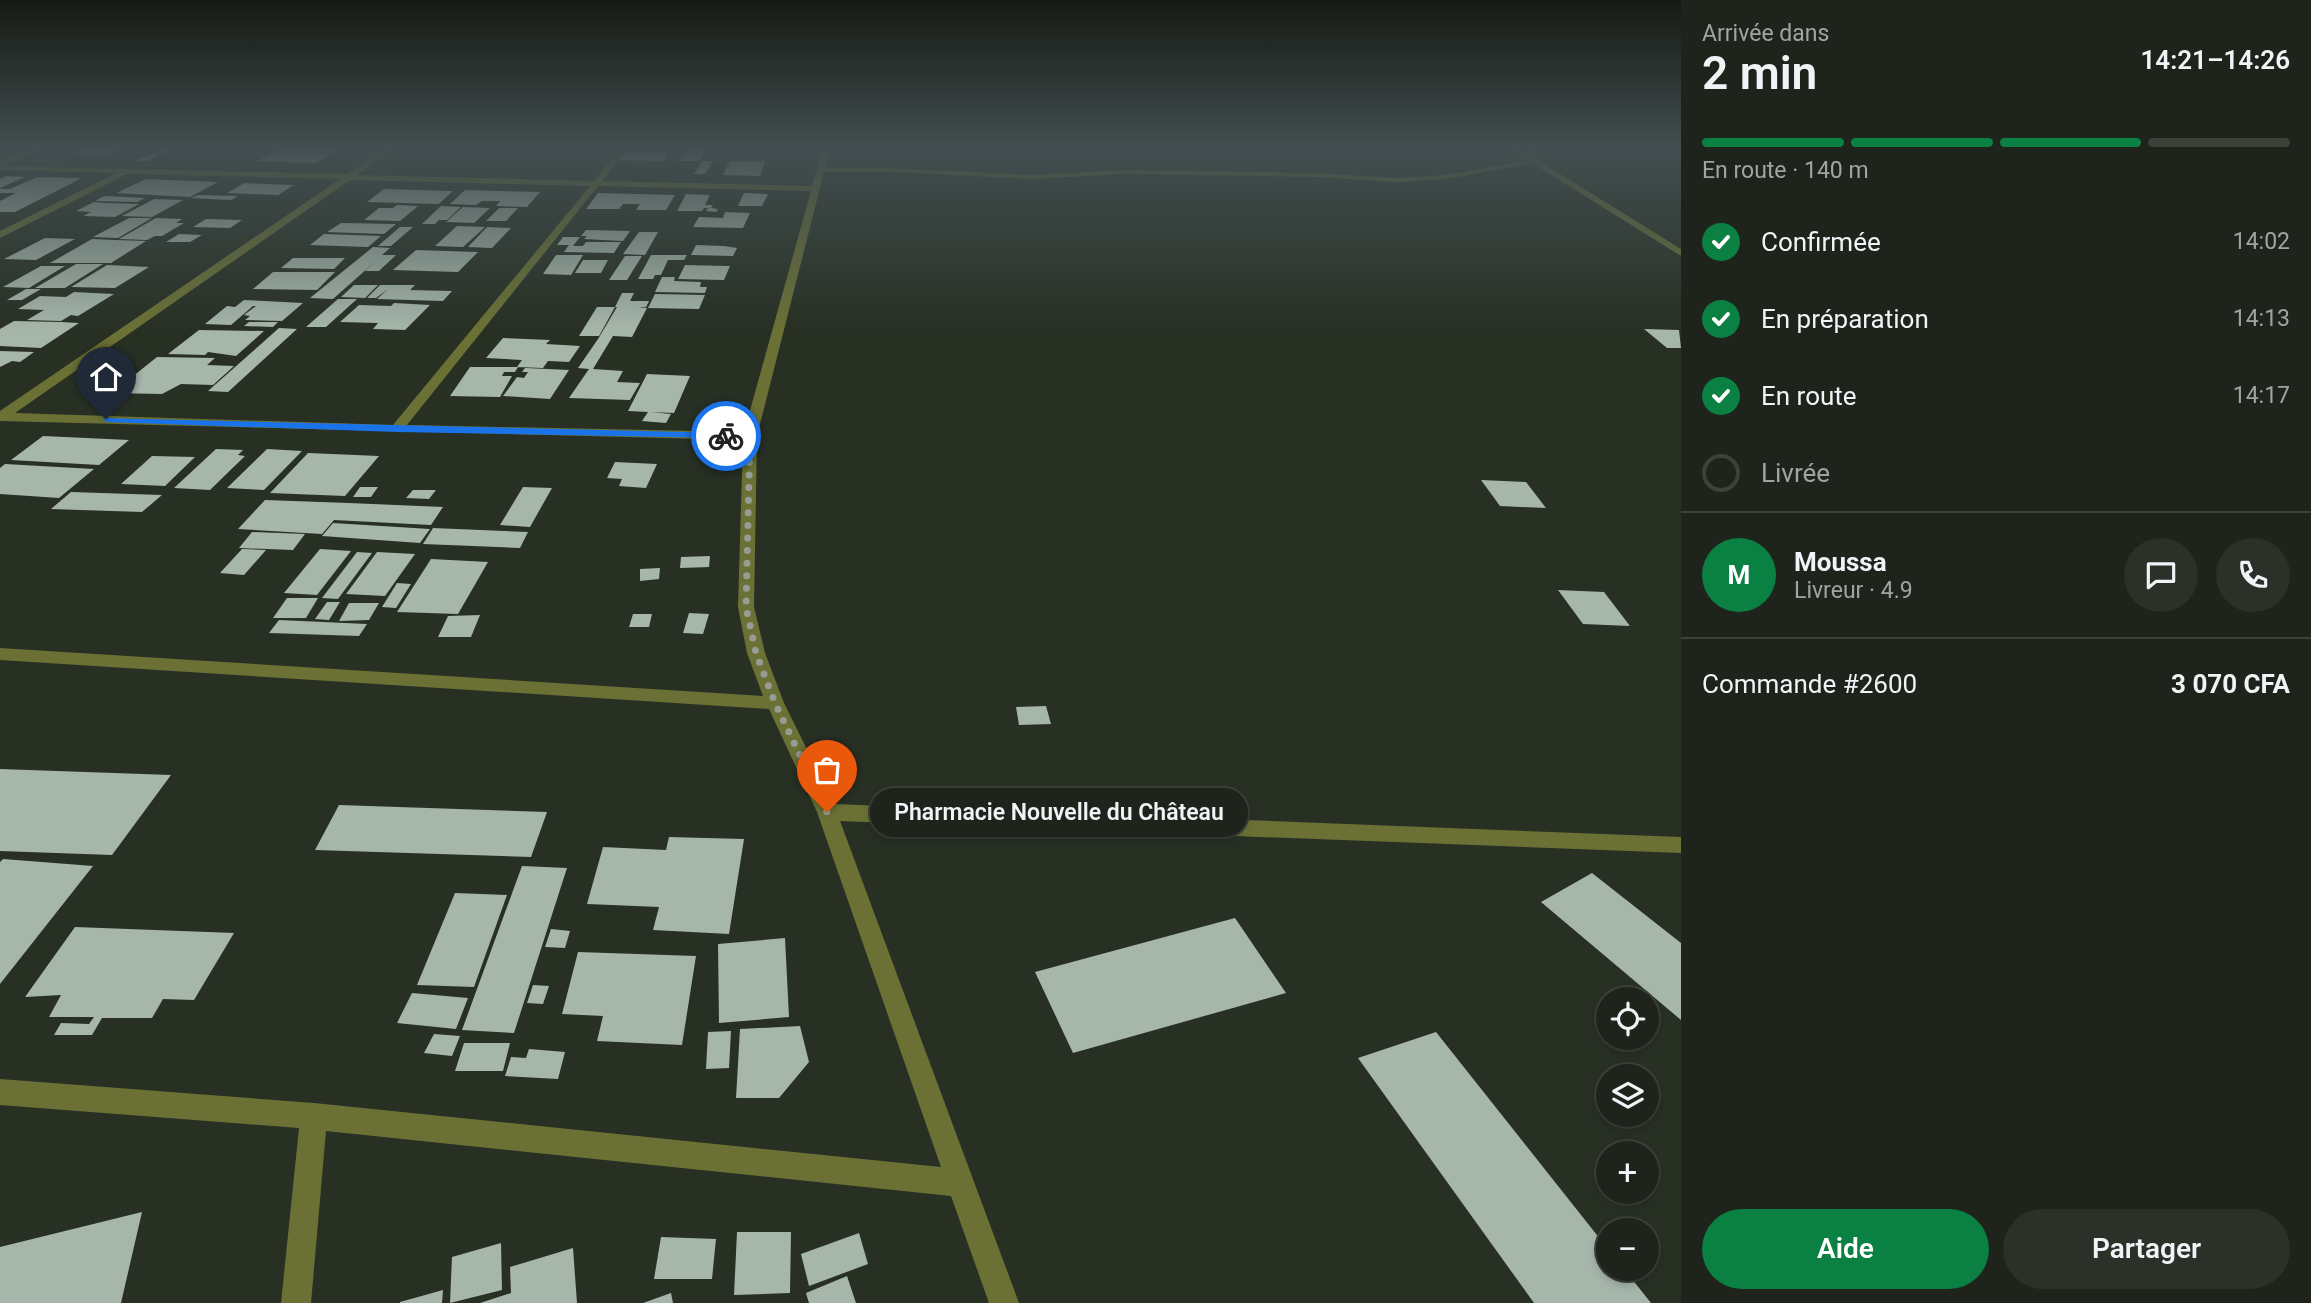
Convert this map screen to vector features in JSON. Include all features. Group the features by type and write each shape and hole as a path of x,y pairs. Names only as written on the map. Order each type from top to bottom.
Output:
{"street":[{"path":"0,234 49,210"},
{"path":"0,416 300,210"},
{"path":"397,429 573,210"},
{"path":"808,210 750,436 746,607 756,653 775,703 827,812 1004,1303"},
{"path":"1611,210 1681,253"},
{"path":"0,416 397,429 750,436"},
{"path":"0,654 775,703"},
{"path":"827,812 1681,845"},
{"path":"0,1092 314,1116 960,1183"},
{"path":"296,1303 314,1116"}],"building":[{"path":"0,210 19,210 15,212 0,212"},
{"path":"128,210 115,217 83,216 91,212 76,211"},
{"path":"134,210 165,210 152,217 122,216"},
{"path":"377,210 413,210 400,221 364,220"},
{"path":"437,210 458,210 447,220 422,224"},
{"path":"460,210 488,210 474,223 446,222"},
{"path":"497,210 516,210 506,221 486,221"},
{"path":"725,212 750,213 743,228 693,227 699,217 723,218"},
{"path":"129,218 152,218 118,238 93,237"},
{"path":"156,218 182,219 176,223 184,223 162,236 147,240 119,239"},
{"path":"206,219 242,220 230,228 193,227"},
{"path":"341,223 396,224 384,234 327,232"},
{"path":"457,226 485,227 463,247 435,246"},
{"path":"400,227 413,227 391,246 378,246"},
{"path":"487,227 511,228 492,248 468,247"},
{"path":"586,230 630,231 623,241 584,239 587,236 581,236"},
{"path":"639,232 658,232 645,255 623,254"},
{"path":"179,234 202,235 190,242 166,242"},
{"path":"324,234 381,236 368,247 310,245"},
{"path":"563,237 580,237 573,246 583,246 586,242 621,242 614,253 564,252 569,245 557,245"},
{"path":"45,238 75,239 36,260 4,259"},
{"path":"92,239 146,241 111,263 50,263"},
{"path":"696,245 737,248 733,256 691,255"},
{"path":"373,247 390,248 382,255 396,255 379,271 365,271 378,259 333,299 310,298"},
{"path":"416,250 478,252 458,272 393,270"},
{"path":"556,255 583,255 571,275 543,274"},
{"path":"651,255 687,255 684,260 668,260 661,275 655,275 653,279 638,279"},
{"path":"625,256 642,256 627,280 609,280"},
{"path":"293,258 345,258 334,269 281,268"},
{"path":"583,260 608,260 601,273 575,273"},
{"path":"76,264 103,264 65,288 35,288"},
{"path":"107,265 149,267 115,288 71,287"},
{"path":"685,265 730,266 724,280 678,279"},
{"path":"41,266 65,266 29,288 3,287"},
{"path":"273,272 335,272 317,290 253,289"},
{"path":"662,277 675,277 674,281 701,282 700,287 707,287 705,293 655,292"},
{"path":"354,285 378,285 365,298 341,297"},
{"path":"380,285 415,285 410,290 452,291 443,301 377,299 388,289 376,298 367,298"},
{"path":"26,289 41,289 22,300 7,300"},
{"path":"74,292 114,294 78,316 71,315 61,321 27,320 44,310 18,309 40,296 66,297"},
{"path":"622,293 634,293 630,301 649,301 646,307 638,307 647,308 632,337 613,336 593,369 623,371 617,382 640,383 630,400 569,398 589,369 578,368"},
{"path":"655,294 705,295 699,309 648,308"},
{"path":"338,299 357,299 326,327 306,327"},
{"path":"244,300 303,303 282,321 245,320 250,316 244,315 256,306 253,306 231,325 205,324 227,306 235,307"},
{"path":"394,303 430,305 405,330 373,329 378,323 340,322 359,305 391,306"},
{"path":"597,307 615,307 599,336 579,336"},
{"path":"14,321 79,323 41,348 0,346 0,329"},
{"path":"249,322 278,322 273,327 244,326"},
{"path":"279,328 297,329 228,392 208,391"},
{"path":"1644,329 1679,330 1681,348 1667,348"},
{"path":"199,330 264,331 236,356 208,352 205,355 168,354"},
{"path":"503,338 550,340 546,344 580,346 569,362 548,361 543,368 517,367 522,360 486,358"},
{"path":"0,351 34,352 20,362 12,361 0,367"},
{"path":"157,357 215,358 207,365 234,366 213,385 181,384 162,394 112,393"},
{"path":"470,367 518,367 515,372 504,372 502,376 512,376 500,397 450,396"},
{"path":"525,368 569,370 550,399 503,396 517,377 524,378 528,372 522,372"},
{"path":"647,374 690,376 674,413 651,412 671,414 666,423 642,421 648,412 628,411"},
{"path":"43,436 129,440 99,465 11,460"},
{"path":"216,449 243,450 238,455 245,456 210,490 174,488"},
{"path":"267,449 302,451 264,490 227,488"},
{"path":"308,453 379,456 345,496 270,493"},
{"path":"152,456 195,457 165,486 121,484"},
{"path":"615,462 657,464 646,488 619,486 622,479 607,478"},
{"path":"5,464 94,469 59,498 0,494 0,468"},
{"path":"1481,480 1526,482 1546,508 1500,506"},
{"path":"360,487 378,487 371,497 353,497"},
{"path":"523,487 552,488 530,527 500,525"},
{"path":"413,490 436,490 429,499 406,498"},
{"path":"71,492 162,495 142,512 51,509"},
{"path":"265,500 443,507 431,525 334,520 322,534 238,529"},
{"path":"333,523 430,529 420,543 322,536"},
{"path":"433,528 528,532 520,548 423,544"},
{"path":"252,532 305,534 293,550 239,548"},
{"path":"242,549 266,550 244,575 220,573"},
{"path":"320,549 351,551 317,595 284,593"},
{"path":"357,552 372,553 338,599 322,598"},
{"path":"377,552 415,554 385,596 346,594"},
{"path":"710,556 709,567 680,568 681,557"},
{"path":"431,559 488,562 458,614 397,612"},
{"path":"660,568 659,579 640,581 640,569"},
{"path":"397,583 411,584 396,608 382,607"},
{"path":"1558,590 1604,592 1630,626 1583,624"},
{"path":"287,598 318,598 306,618 273,618"},
{"path":"327,602 340,602 329,620 315,619"},
{"path":"349,603 379,603 369,620 339,621"},
{"path":"689,613 709,614 703,634 683,633"},
{"path":"633,614 652,614 649,627 629,627"},
{"path":"480,615 471,637 438,637 448,616"},
{"path":"279,620 367,624 359,636 269,633"},
{"path":"1046,706 1051,724 1019,725 1016,707"},
{"path":"0,769 171,775 112,855 0,851"},
{"path":"339,805 547,812 531,857 315,850"},
{"path":"669,837 744,839 729,934 653,930 659,907 587,904 603,847 666,850"},
{"path":"3,859 93,866 0,984 0,862"},
{"path":"522,866 567,868 514,1033 462,1030"},
{"path":"1592,873 1681,943 1681,1020 1659,1001 1659,987 1642,987 1541,902"},
{"path":"455,893 507,895 474,987 417,985"},
{"path":"1235,918 1286,993 1073,1053 1035,972"},
{"path":"75,927 234,933 194,1000 163,999 152,1018 102,1018 92,1035 54,1035 61,1023 89,1024 94,1017 49,1017 61,995 25,997"},
{"path":"551,929 570,931 565,948 545,947"},
{"path":"785,938 789,1017 719,1023 718,944"},
{"path":"578,952 696,956 682,1045 597,1041 603,1016 562,1014"},
{"path":"533,985 549,986 543,1004 527,1003"},
{"path":"412,993 468,998 456,1029 397,1023"},
{"path":"800,1026 809,1062 779,1098 736,1098 740,1029"},
{"path":"731,1031 729,1068 706,1069 708,1032"},
{"path":"1436,1032 1596,1234 1596,1281 1634,1281 1651,1303 1534,1303 1358,1058"},
{"path":"434,1034 460,1036 452,1056 424,1053"},
{"path":"464,1043 510,1043 503,1071 455,1071"},
{"path":"529,1049 565,1052 558,1079 505,1076 511,1057 526,1058"},
{"path":"142,1212 121,1303 0,1303 0,1247"},
{"path":"737,1232 791,1232 790,1293 734,1295"},
{"path":"859,1233 868,1264 809,1286 801,1254"},
{"path":"661,1237 716,1239 712,1279 654,1279"},
{"path":"501,1243 502,1290 450,1303 452,1257"},
{"path":"573,1248 577,1303 480,1303 511,1293 510,1267"},
{"path":"847,1276 856,1303 809,1303 806,1293"},
{"path":"443,1290 442,1303 400,1303 400,1302"},
{"path":"671,1293 673,1303 643,1303"}],"way so far":[{"path":"726,436 750,436 746,607 756,653 775,703 827,812"}],"place":[{"name":"Pharmacie Nouvelle du Château","path":"827,812"}],"route":[{"path":"106,419 726,436"}]}
